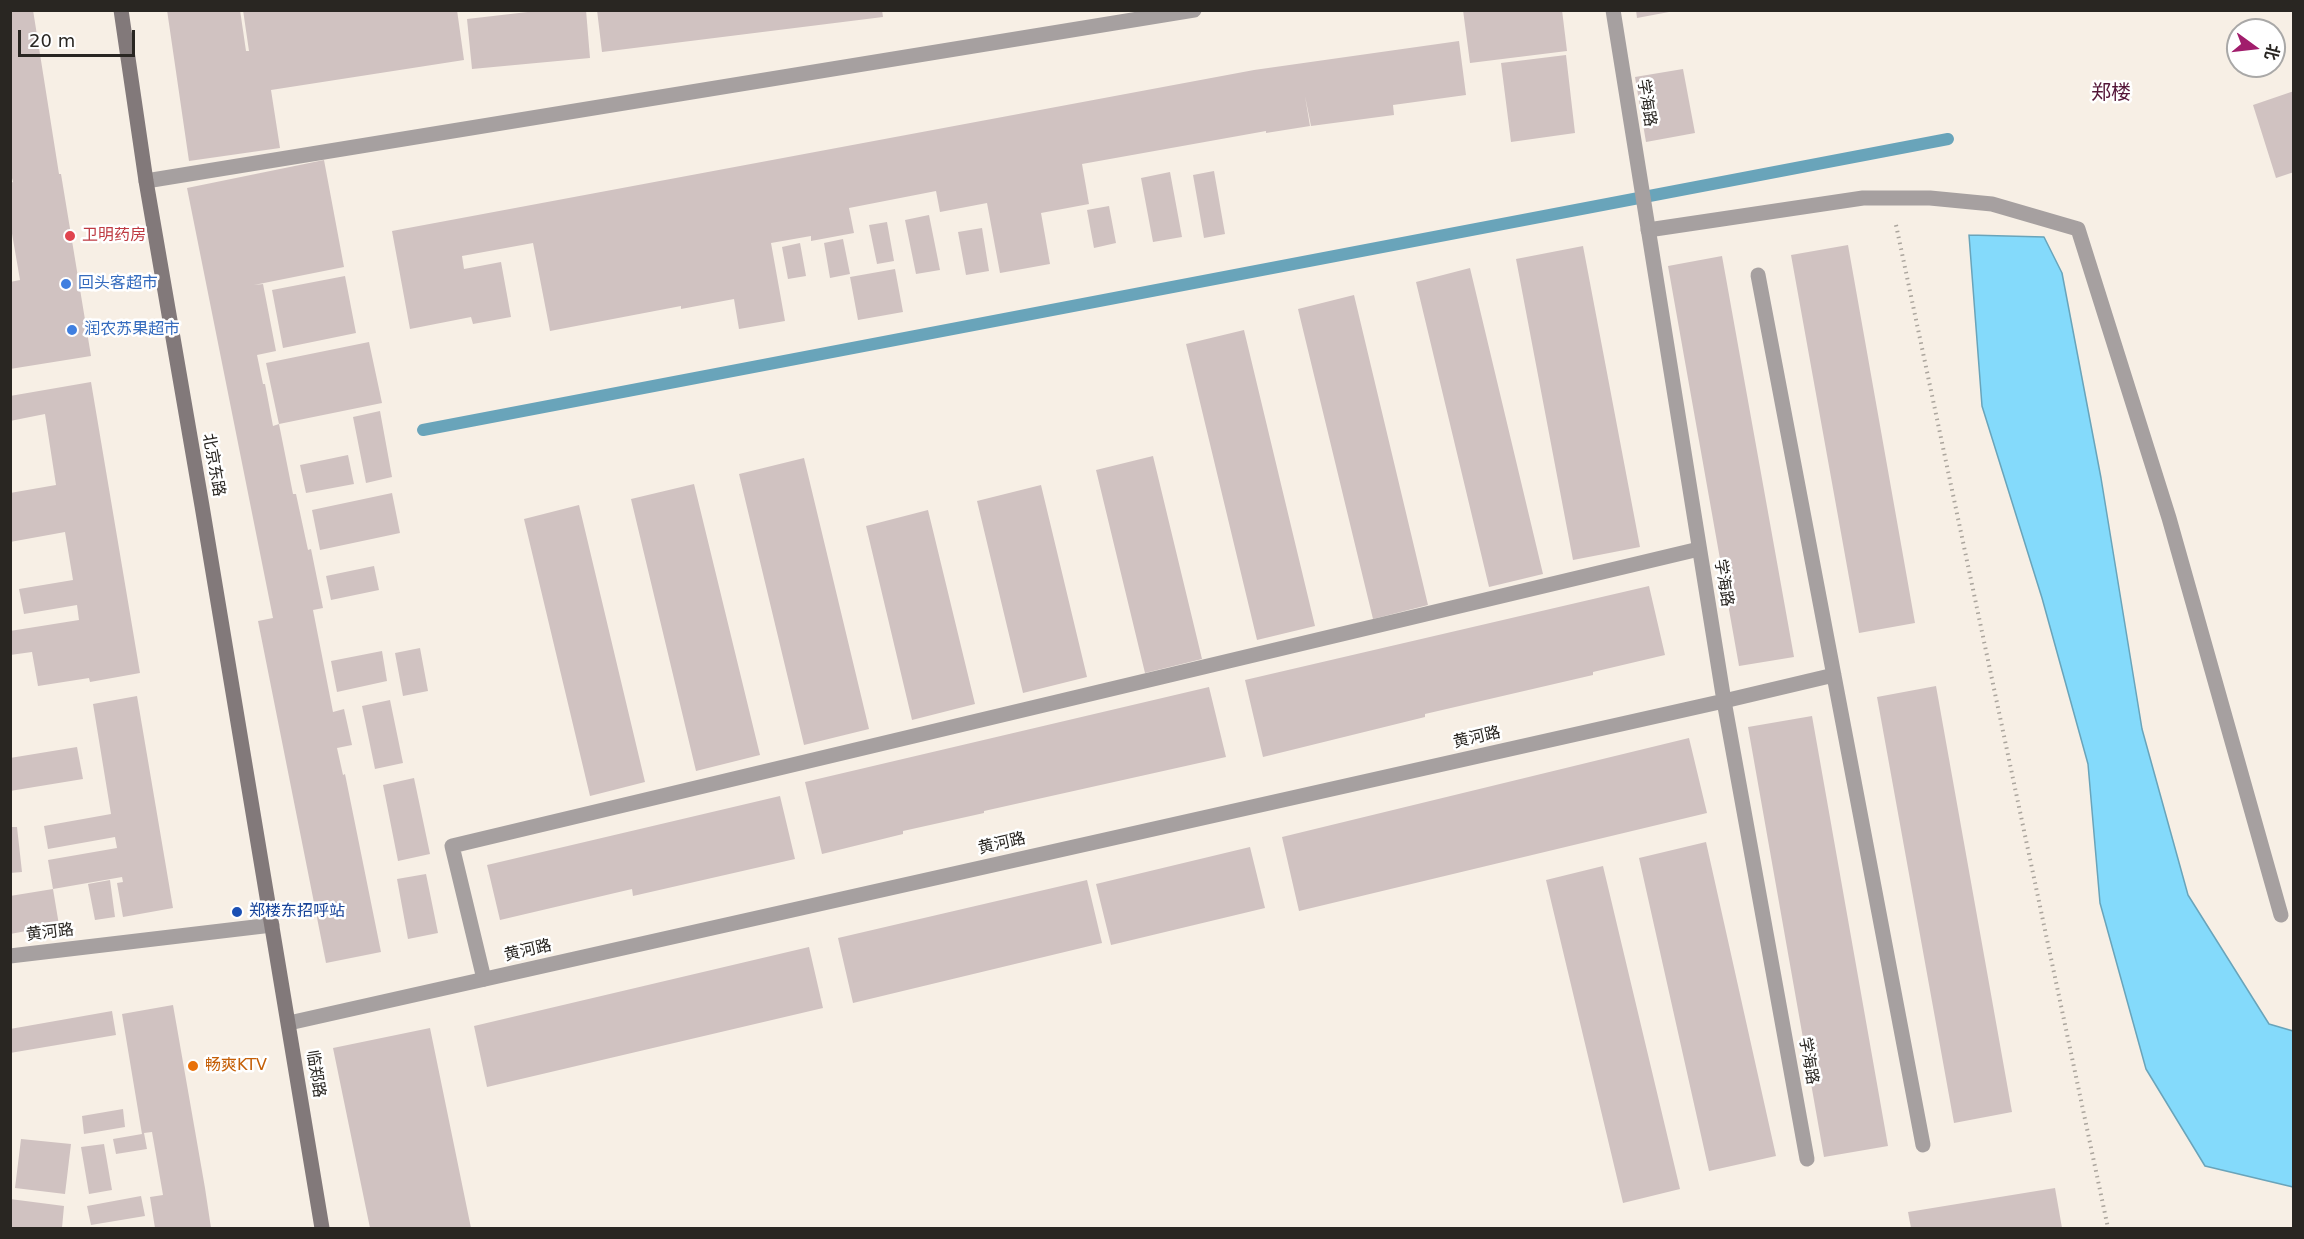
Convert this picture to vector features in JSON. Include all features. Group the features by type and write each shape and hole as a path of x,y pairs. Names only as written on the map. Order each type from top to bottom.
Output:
{"main road":[{"name":"北京东路","path":"121,10 146,181 272,925"},
{"name":"临郑路","path":"272,925 322,1228"}],"street":[{"path":"146,181 1194,10"},
{"name":"学海路","path":"1613,10 1724,701 1808,1160"},
{"path":"1648,230 1863,198 1930,198 1992,204 2078,229 2169,518 2280,915"},
{"path":"1758,275 1923,1145"},
{"path":"484,979 452,846 1699,549"},
{"name":"黄河路","path":"289,1023 1834,675"},
{"name":"黄河路","path":"10,956 272,925"}],"path":[{"path":"1890,198 2108,1228"}],"water":[{"path":"1969,235 2044,237 2062,273 2101,478 2142,729 2188,895 2269,1024 2293,1031 2293,1187 2205,1166 2146,1069 2100,903 2088,764 2042,598 1982,406"}],"building":[{"path":"10,10 33,10 91,356 10,369 10,282 20,280 10,222 10,183 13,182 10,170"},
{"path":"167,10 240,10 246,51 249,51 243,10 457,10 464,60 271,90 280,148 189,161"},
{"path":"545,10 586,10 590,58 472,69 467,19"},
{"path":"597,10 882,10 883,17 602,52"},
{"path":"1463,10 1562,10 1567,51 1470,63"},
{"path":"1636,10 1669,10 1669,12 1637,18"},
{"path":"1459,41 1466,95 1393,105 1394,115 1311,126 1305,96 1310,126 1266,133 1266,131 1082,164 1089,204 1041,213 1050,264 1000,273 987,203 940,212 936,191 849,208 854,233 811,241 811,236 771,243 785,321 739,329 734,299 681,309 681,306 550,331 533,243 462,256 464,269 501,262 511,317 473,324 471,317 410,329 392,231 1254,70"},
{"path":"1566,55 1575,133 1511,142 1501,63"},
{"path":"1683,69 1695,133 1646,142 1635,77"},
{"path":"2294,91 2294,172 2276,178 2253,105"},
{"path":"324,160 344,267 254,285 263,284 276,351 257,355 263,384 265,384 273,426 279,424 293,494 296,494 308,550 311,549 323,608 313,610 333,712 344,709 352,745 337,748 343,775 345,774 381,952 326,963 258,621 273,618 187,188"},
{"path":"1214,171 1225,234 1204,238 1193,175"},
{"path":"1170,172 1182,237 1153,242 1141,178"},
{"path":"1109,206 1116,243 1094,248 1087,210"},
{"path":"929,215 940,270 916,274 905,220"},
{"path":"887,222 894,261 877,264 869,225"},
{"path":"982,228 989,271 966,275 958,232"},
{"path":"843,239 850,274 830,278 824,243"},
{"path":"800,243 806,276 788,279 782,247"},
{"path":"1848,245 1915,623 1859,633 1791,255"},
{"path":"1583,246 1640,547 1573,560 1516,259"},
{"path":"1722,256 1794,657 1739,666 1668,266"},
{"path":"1470,268 1543,574 1489,587 1416,282"},
{"path":"895,269 903,312 858,320 850,277"},
{"path":"345,276 356,333 283,348 272,290"},
{"path":"1354,295 1428,605 1373,619 1298,309"},
{"path":"1244,330 1315,626 1257,640 1186,344"},
{"path":"369,342 382,403 279,424 266,363"},
{"path":"91,382 140,673 90,682 89,678 38,686 32,652 10,655 10,631 79,620 77,605 24,614 19,589 73,580 65,532 10,542 10,493 56,485 45,414 10,421 10,396"},
{"path":"380,411 392,477 366,483 353,417"},
{"path":"348,455 354,484 306,493 300,465"},
{"path":"1153,456 1202,659 1145,673 1096,470"},
{"path":"804,458 869,729 804,745 739,474"},
{"path":"694,484 760,755 696,771 631,499"},
{"path":"1041,485 1087,677 1023,693 977,501"},
{"path":"392,493 400,533 320,550 312,510"},
{"path":"579,505 645,782 590,796 524,519"},
{"path":"928,510 975,704 912,720 866,526"},
{"path":"374,566 379,590 331,600 326,576"},
{"path":"1649,586 1665,655 1593,672 1593,675 1425,714 1425,717 1263,757 1245,680"},
{"path":"420,648 428,691 403,696 395,653"},
{"path":"382,651 387,681 337,692 331,661"},
{"path":"1936,686 2012,1112 1954,1123 1877,697"},
{"path":"1209,687 1226,757 984,811 984,813 903,831 903,834 822,854 805,782"},
{"path":"137,696 173,908 123,917 117,883 123,882 122,877 53,889 48,860 117,848 115,837 48,849 44,826 111,814 93,704"},
{"path":"390,700 403,763 375,769 362,706"},
{"path":"1812,716 1888,1146 1824,1157 1748,727"},
{"path":"1689,738 1707,813 1299,911 1282,837"},
{"path":"77,747 83,779 10,791 10,758"},
{"path":"414,778 430,854 398,861 383,785"},
{"path":"780,796 795,859 633,896 632,889 500,920 487,865"},
{"path":"10,827 17,827 22,872 10,873"},
{"path":"1706,842 1776,1156 1709,1171 1639,858"},
{"path":"1250,847 1265,908 1111,945 1096,884"},
{"path":"1603,866 1680,1189 1623,1203 1546,880"},
{"path":"426,874 438,933 408,939 397,879"},
{"path":"110,880 115,917 95,920 88,884"},
{"path":"1087,880 1102,943 853,1003 838,938"},
{"path":"53,889 59,925 10,934 10,896"},
{"path":"809,947 823,1008 487,1087 474,1026"},
{"path":"173,1005 211,1228 155,1228 150,1197 163,1195 152,1132 144,1133 147,1149 116,1154 113,1139 142,1134 122,1014"},
{"path":"112,1011 116,1035 10,1053 10,1029"},
{"path":"430,1028 471,1228 370,1228 333,1048"},
{"path":"123,1109 125,1127 84,1134 82,1116"},
{"path":"21,1139 71,1144 65,1194 15,1188"},
{"path":"104,1144 112,1190 89,1194 81,1147"},
{"path":"2055,1188 2062,1228 1911,1228 1908,1212"},
{"path":"141,1196 145,1216 91,1225 87,1206"},
{"path":"10,1199 64,1206 62,1228 10,1228"}],"waterway":[{"path":"423,430 1948,139"}],"place":[{"name":"卫明药房","path":"70,236"},
{"name":"回头客超市","path":"66,284"},
{"name":"润农苏果超市","path":"72,330"},
{"name":"郑楼东招呼站","path":"237,912"},
{"name":"畅爽KTV","path":"193,1066"}],"district":[{"name":"郑楼","path":"2111,94"}]}
